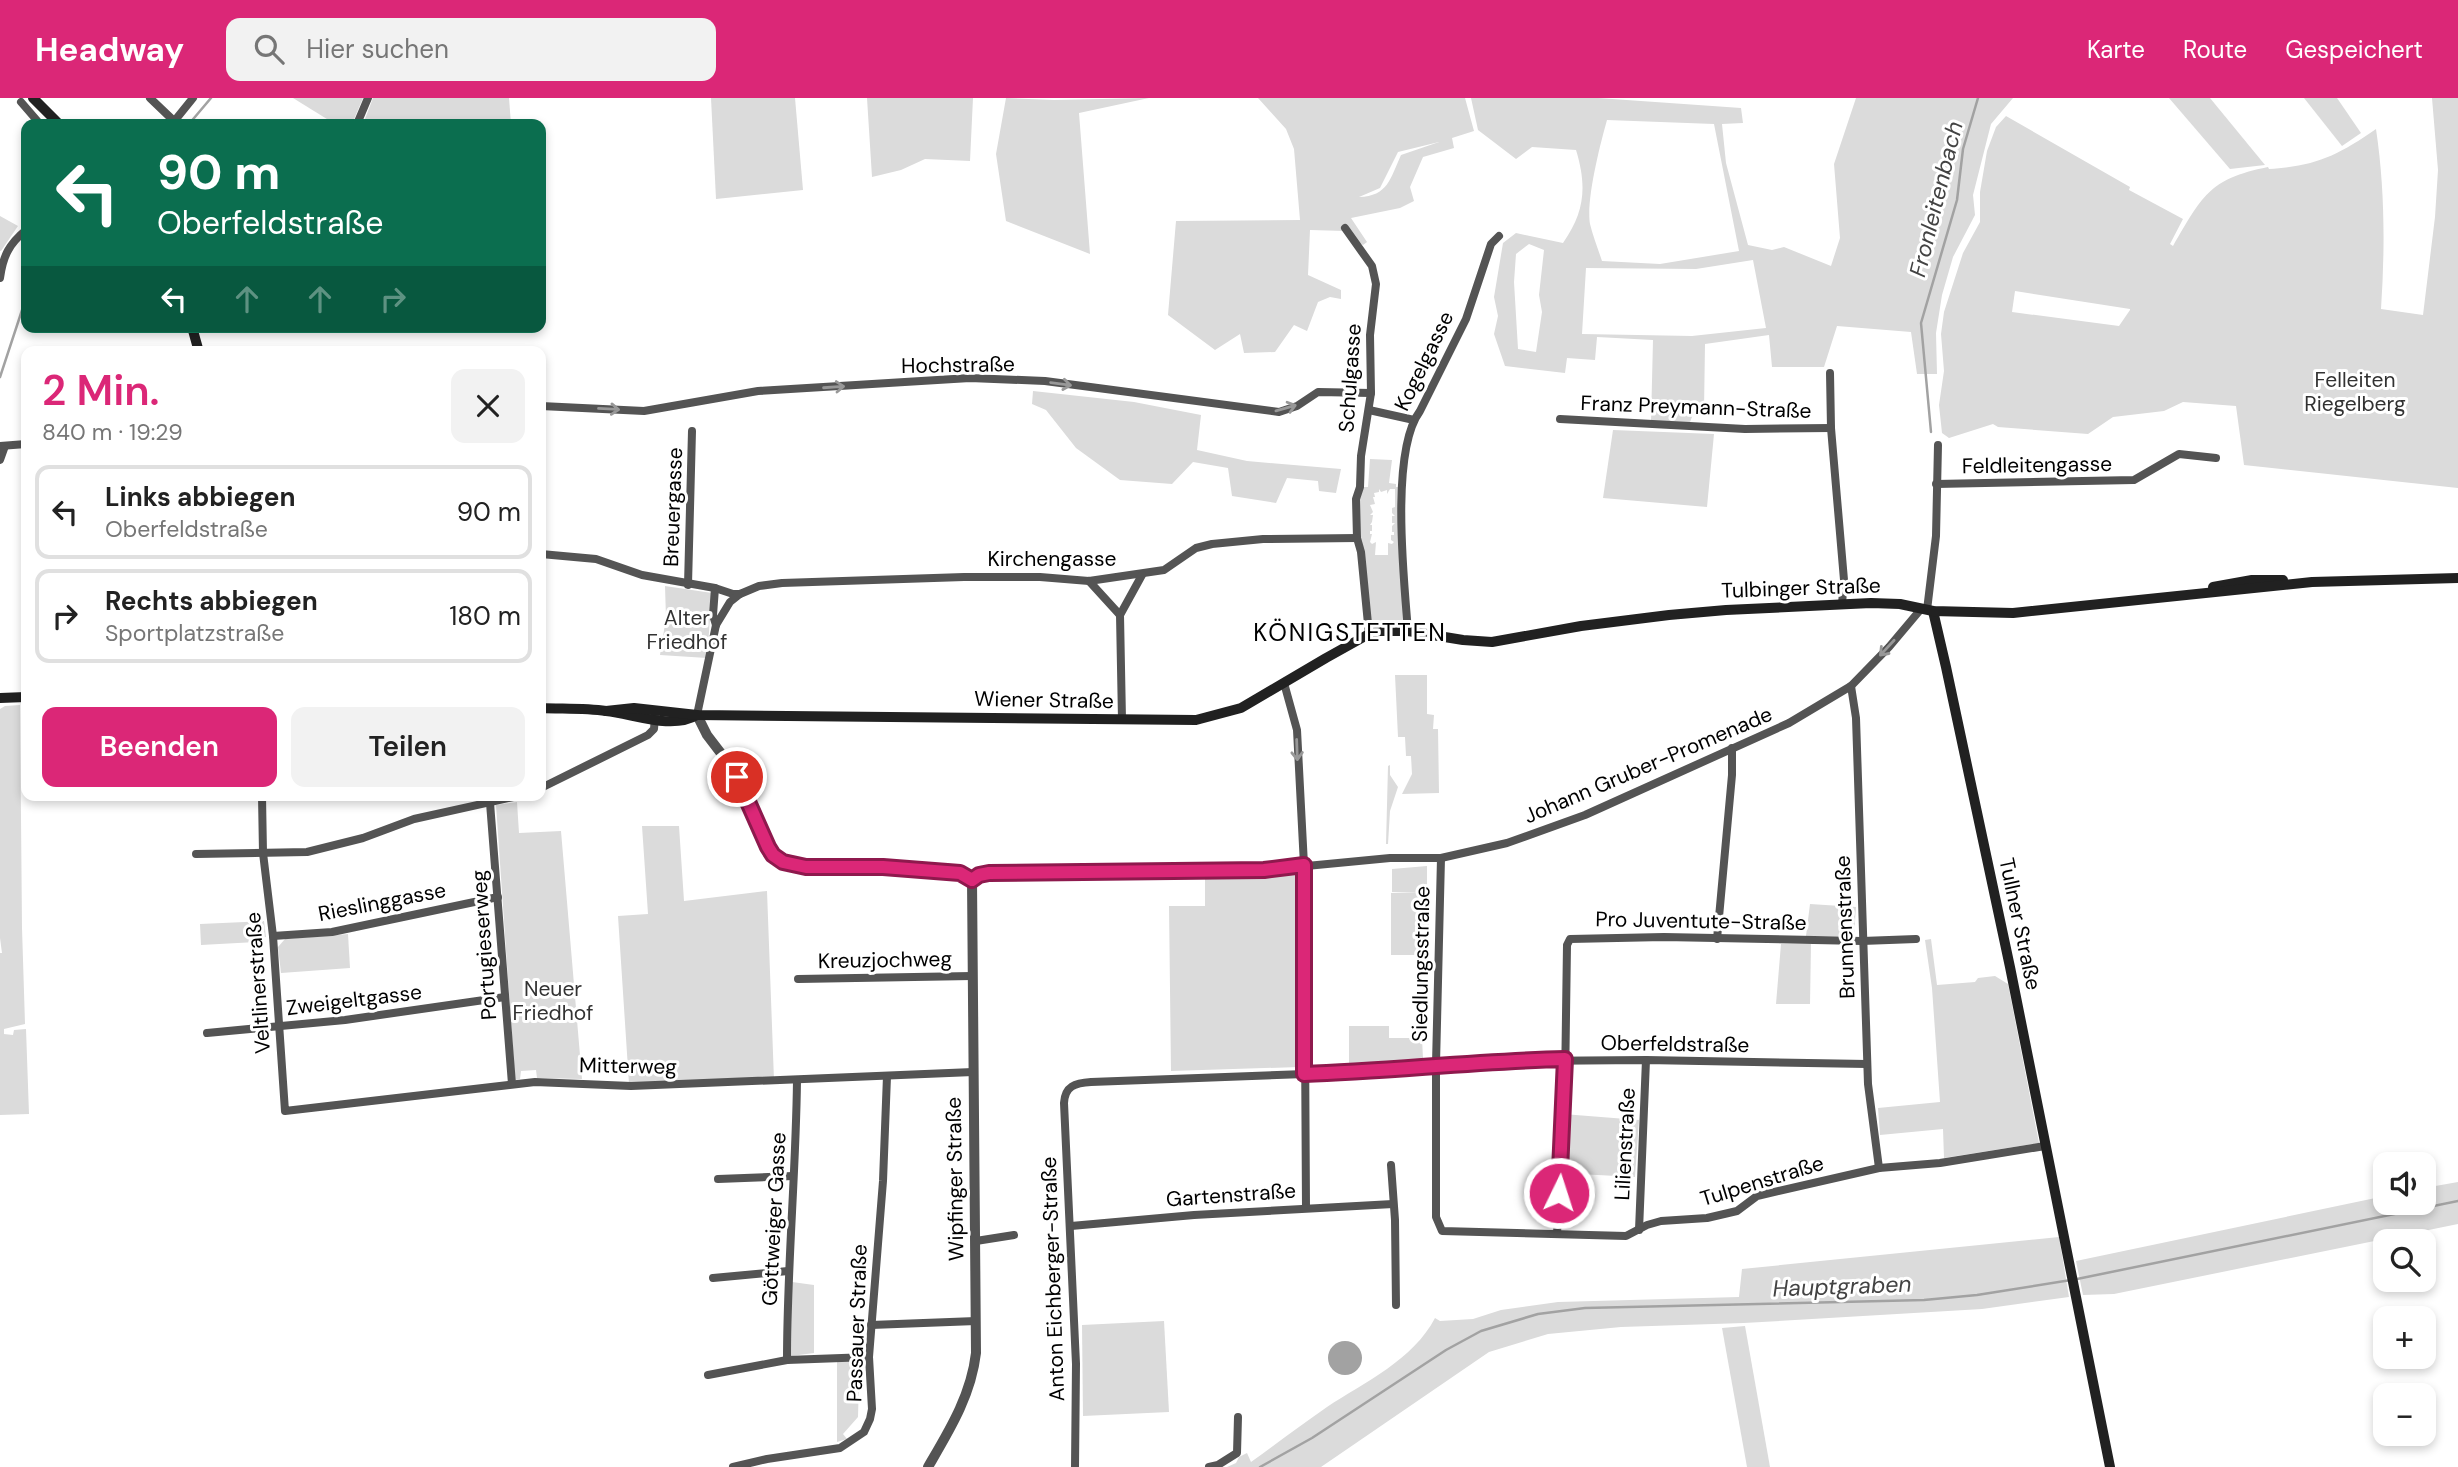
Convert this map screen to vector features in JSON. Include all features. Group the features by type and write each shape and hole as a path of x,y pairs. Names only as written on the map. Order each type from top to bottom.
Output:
{"main road":[{"path":"33,98 54,119"},
{"name":"Tulbinger Straße","path":"1369,634 1379,631 1408,631 1492,642 1568,628 1669,615 1842,604 1900,604 1927,610 2013,613 2312,582 2458,578"},
{"name":"Tullner Straße","path":"1927,610 1947,667 2110,1467"},
{"name":"Wiener Straße","path":"546,708 606,711 627,708 655,715 1181,720 1212,717 1241,708 1369,634"},
{"path":"0,698 21,697"}],"street":[{"path":"150,98 170,119"},
{"path":"176,119 194,98"},
{"path":"359,119 368,98"},
{"path":"21,102 36,119"},
{"name":"Schulgasse","path":"1345,228 1372,266 1376,284 1370,335 1371,393 1361,456 1360,487 1356,499 1357,538 1361,552 1369,634"},
{"path":"0,278 3,259 21,234"},
{"name":"Kogelgasse","path":"1408,631 1402,548 1405,458 1414,420 1466,319 1491,244 1499,236"},
{"path":"1830,373 1830,428 1844,580 1842,604"},
{"name":"Hochstraße","path":"546,407 644,411 747,392 970,378 1045,382 1279,412 1297,406 1318,392 1371,393"},
{"path":"1369,410 1414,420"},
{"name":"Franz Preymann-Straße","path":"1560,419 1745,429 1830,428"},
{"name":"Breuergasse","path":"688,585 692,430"},
{"path":"0,460 3,446 21,444"},
{"path":"1927,610 1936,536 1938,445"},
{"name":"Feldleitengasse","path":"1936,484 2134,480 2179,454 2216,458"},
{"name":"Kirchengasse","path":"546,554 596,559 642,575 740,594 759,586 796,583 964,577 1040,577 1089,581 1164,570 1196,548 1212,544 1263,539 1357,538"},
{"path":"1122,720 1120,615 1142,575"},
{"path":"1089,581 1120,615"},
{"path":"715,588 713,615 716,625"},
{"path":"740,594 727,605 716,625 697,715 705,732 733,769 771,853 779,860 806,867 883,867 960,873 972,880"},
{"name":"Johann Gruber-Promenade","path":"972,880 989,873 1264,870 1390,858 1441,858 1507,844 1564,823 1789,723 1851,686 1927,610"},
{"path":"1284,683 1297,730 1304,865 1306,1207"},
{"name":"Brunnenstraße","path":"1851,686 1856,710 1868,1084 1879,1168"},
{"path":"546,786 648,735 654,729 655,715"},
{"path":"1717,939 1732,775 1732,748"},
{"name":"Veltlinerstraße","path":"262,801 263,853 273,936 285,1111"},
{"path":"196,854 307,852 363,838 414,819 498,801"},
{"name":"Portugieserweg","path":"490,803 512,1083"},
{"name":"Siedlungsstraße","path":"1441,858 1436,1064 1436,1217 1439,1228 1448,1233"},
{"name":"Wipfinger Straße","path":"928,1467 956,1418 970,1385 976,1353 972,880"},
{"name":"Rieslinggasse","path":"273,936 353,928 498,897"},
{"name":"Pro Juventute-Straße","path":"1565,1059 1567,945 1570,939 1916,939"},
{"name":"Kreuzjochweg","path":"798,979 972,976"},
{"name":"Zweigeltgasse","path":"207,1033 279,1028 505,997"},
{"path":"1557,1234 1565,1059"},
{"name":"Oberfeldstraße","path":"1066,1091 1072,1085 1091,1082 1361,1072 1436,1064 1565,1059 1867,1064"},
{"name":"Lilienstraße","path":"1639,1230 1646,1060"},
{"name":"Mitterweg","path":"285,1111 512,1083 558,1082 631,1086 973,1072"},
{"name":"Passauer Straße","path":"733,1467 840,1448 864,1432 872,1409 869,1357 883,1181 887,1076"},
{"name":"Göttweiger Gasse","path":"787,1360 788,1271 797,1080"},
{"name":"Anton Eichberger-Straße","path":"1066,1091 1076,1364 1075,1467"},
{"name":"Tulpenstraße","path":"1448,1233 1626,1236 1661,1221 1707,1218 1737,1211 1757,1196 1879,1168 1940,1163 2045,1146"},
{"path":"1391,1165 1396,1305"},
{"path":"718,1179 793,1175"},
{"name":"Gartenstraße","path":"1071,1226 1306,1207 1393,1204"},
{"path":"976,1241 1014,1235"},
{"path":"713,1278 788,1271"},
{"path":"871,1325 976,1321"},
{"path":"708,1375 787,1360 869,1357"},
{"path":"1209,1467 1218,1465 1237,1453 1238,1418"}],"green space":[{"path":"293,98 363,98 354,119 327,119"},
{"path":"373,98 509,98 511,119 365,119"},
{"path":"711,98 795,98 803,190 716,199"},
{"path":"867,98 973,98 970,161 925,159 901,170 872,177"},
{"path":"1006,98 1149,98 1079,113 1090,254 1006,221 996,154"},
{"path":"1258,98 1465,98 1474,131 1452,138 1454,148 1423,157 1410,187 1414,201 1400,208 1351,218 1367,242 1363,245 1345,231 1310,230 1308,275 1341,290 1341,299 1330,297 1318,302 1307,331 1294,325 1275,352 1244,353 1240,334 1215,350 1168,315 1176,221 1300,220 1294,149 1286,129","holes":["1439,142 1401,155 1387,185 1376,193 1359,197 1380,188 1398,152"]},
{"path":"1471,98 1598,98 1741,108 1743,123 1722,124 1726,163 1748,245 1772,250 1784,247 1831,266 1840,238 1834,164 1856,98 2013,98 1991,124 1973,195 1975,215 1953,257 1942,295 1936,333 1937,374 1917,374 1911,332 1837,326 1824,367 1772,367 1769,335 1705,344 1704,410 1694,412 1690,422 1651,422 1653,340 1597,337 1595,360 1567,358 1565,373 1505,366 1494,334 1498,316 1494,297 1503,243 1516,233 1563,243 1580,209 1582,175 1576,150 1532,147 1516,159 1478,130","holes":["1607,120 1714,124 1739,251 1660,264 1602,261 1589,214 1594,172","1529,244 1544,250 1539,295 1542,312 1536,352 1518,349 1514,282 1516,254","1753,260 1766,328 1692,336 1582,334 1586,268 1696,269"]},
{"path":"2169,98 2210,98 2265,165 2230,169"},
{"path":"2304,98 2337,98 2361,133 2342,146"},
{"name":"Felleiten Riegelberg","path":"2432,98 2458,98 2458,488 2244,465 2236,406 2183,402 2164,411 2113,417 2088,434 1998,427 1993,424 1949,438 1942,433 1939,405 1944,371 1941,334 1944,312 1963,253 1980,222 1980,192 1987,151 1996,127 2006,116 2183,219 2170,244 2173,246 2200,203 2219,184 2268,167 2300,165 2325,158 2376,129 2383,219 2381,309 2423,315 2438,170","holes":["2015,291 2130,309 2119,326 2012,312"]},
{"path":"0,216 18,226 1,251 0,251"},
{"path":"1033,391 1134,402 1201,415 1197,450 1247,461 1341,469 1336,493 1319,491 1318,481 1287,478 1276,503 1232,496 1228,468 1193,462 1172,484 1120,480 1076,448 1046,410 1032,404"},
{"path":"1613,430 1714,434 1707,507 1603,498"},
{"path":"1370,459 1392,460 1389,483 1402,487 1408,631 1369,634 1357,538 1360,487 1368,487","holes":["1379,489 1381,492 1387,490 1387,494 1390,489 1395,489 1395,507 1392,508 1395,516 1392,516 1392,523 1395,523 1392,526 1394,535 1391,535 1394,542 1388,543 1388,555 1375,555 1376,542 1370,542 1373,515 1370,515 1373,512 1370,505 1375,504 1374,493 1379,492"]},
{"name":"Alter Friedhof","path":"665,586 712,593 707,658 660,655 666,618"},
{"path":"1395,675 1427,675 1427,714 1434,715 1433,729 1438,729 1439,793 1402,794 1412,774 1411,756 1406,756 1405,737 1398,737"},
{"path":"20,705 25,1024 4,1029 4,1034 13,1035 14,1030 26,1029 29,1114 0,1115 0,709"},
{"path":"1390,765 1390,775 1398,787 1390,811 1386,844 1388,766"},
{"name":"Neuer Friedhof","path":"517,802 519,833 561,831 582,1079 537,1078 536,1070 521,1071 520,1079 515,1080 496,805"},
{"path":"642,826 679,826 684,901 767,891 774,1080 629,1084 618,916 648,914"},
{"path":"1427,866 1429,955 1391,955 1391,893 1421,892 1392,892 1392,869"},
{"path":"1300,874 1299,1067 1171,1071 1169,906 1205,906 1205,876"},
{"path":"1810,904 1856,907 1854,936 1806,936"},
{"path":"264,921 266,937 256,938 256,942 201,945 200,924"},
{"path":"348,934 350,968 281,973 278,947 285,939"},
{"path":"1931,939 1937,985 1975,982 1978,978 1995,976 2008,984 2039,1143 1944,1158 1943,1129 1880,1135 1878,1108 1940,1102 1932,988 1925,940"},
{"path":"1781,944 1811,944 1810,1004 1776,1004"},
{"path":"1349,1026 1389,1026 1389,1038 1422,1038 1423,1059 1349,1065"},
{"path":"1563,1114 1639,1120 1635,1177 1560,1173"},
{"path":"2458,1182 2458,1224 2433,1229 2373,1229 2373,1241 2114,1294 2083,1295 2076,1261 2373,1199 2373,1215 2436,1215 2436,1186"},
{"path":"2059,1237 2069,1297 1982,1309 1744,1323 1621,1327 1548,1334 1489,1352 1321,1467 1227,1467 1247,1453 1251,1462 1327,1407 1387,1369 1414,1346 1435,1318 1440,1321 1473,1319 1501,1310 1558,1302 1739,1297 1742,1269"},
{"path":"792,1282 814,1285 814,1353 791,1356"},
{"path":"1164,1321 1169,1412 1083,1416 1082,1325"},
{"path":"1745,1326 1770,1467 1747,1467 1722,1328"},
{"path":"859,1360 866,1364 860,1383 858,1417 843,1434 847,1439 837,1442 837,1361"}],"shaded area":[{"path":"1345,1341 1357,1346 1362,1358 1357,1370 1345,1375 1333,1370 1328,1358 1333,1346"}],"waterway":[{"path":"193,119 211,98"},
{"name":"Fronleitenbach","path":"1931,432 1921,323 1957,200 1963,149 1978,98"},
{"path":"0,377 21,313"},
{"name":"Hauptgraben","path":"2077,1279 2458,1201"},
{"name":"Hauptgraben","path":"1260,1467 1312,1438 1446,1350 1481,1331 1538,1314 1585,1308 1924,1300 1977,1295 2071,1280"}],"district":[{"name":"KÖNIGSTETTEN","path":"1350,633"}],"route":[{"path":"737,777 771,853 792,865 895,867 960,873 972,880 989,873 1264,870 1304,865 1304,1074 1361,1072 1436,1064 1565,1059 1559,1193"}]}
